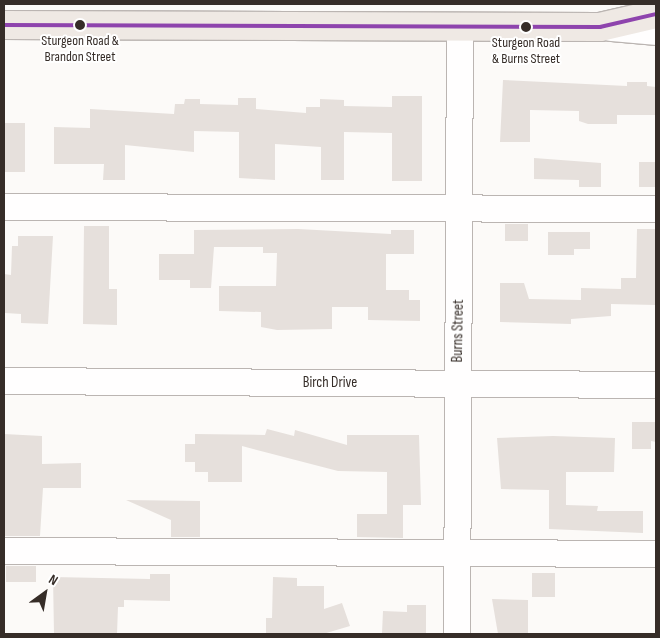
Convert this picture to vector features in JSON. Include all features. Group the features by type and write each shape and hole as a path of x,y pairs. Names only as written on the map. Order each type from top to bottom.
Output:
{"main road":[{"path":"4,25 600,27 656,14"}],"street":[{"path":"600,27 656,32"},
{"name":"Burns Street","path":"457,634 460,28"},
{"path":"4,206 656,209"},
{"name":"Birch Drive","path":"4,381 656,385"},
{"path":"4,550 656,554"}],"building":[{"path":"503,80 627,86 627,82 647,82 647,86 656,87 656,115 617,115 617,124 588,124 579,121 579,111 530,110 530,142 500,142"},
{"path":"392,96 422,96 422,181 392,181 392,133 344,132 344,180 321,180 321,147 275,144 275,180 239,178 239,132 194,131 194,152 125,145 125,180 103,180 104,164 54,164 54,127 90,128 90,109 174,114 175,104 184,104 185,99 200,99 200,104 238,105 238,98 256,98 256,109 306,113 306,107 320,107 320,99 344,100 344,106 392,107"},
{"path":"4,123 25,123 25,172 4,172"},
{"path":"534,158 601,163 601,187 579,187 579,180 534,179"},
{"path":"639,162 656,162 656,187 639,187"},
{"path":"505,224 528,224 528,241 505,241"},
{"path":"84,226 109,226 109,289 117,289 117,325 83,324"},
{"path":"298,229 391,234 391,230 414,230 414,254 386,254 386,290 409,290 409,300 420,300 420,321 368,320 368,307 332,307 332,329 277,330 261,327 261,312 219,311 219,286 276,286 277,253 263,253 263,247 214,247 211,288 190,288 190,280 159,280 159,254 194,254 194,230"},
{"path":"637,229 656,229 656,305 611,304 611,316 571,319 571,324 500,322 500,283 524,283 529,299 581,300 581,288 621,289 621,278 636,278"},
{"path":"548,232 590,232 590,249 574,249 574,255 548,255"},
{"path":"18,236 53,236 48,324 21,323 21,314 5,313 4,274 11,275 12,246 18,246"},
{"path":"632,422 656,422 656,442 651,441 651,449 632,449"},
{"path":"267,429 294,436 295,430 347,445 347,435 419,435 421,505 403,505 403,538 357,537 357,514 387,514 387,472 338,471 242,446 242,482 208,482 208,472 195,472 195,462 185,462 185,444 195,444 195,434 265,435"},
{"path":"4,434 42,436 42,464 81,463 81,488 43,488 40,536 4,536"},
{"path":"553,436 615,438 614,472 566,472 566,505 598,506 597,511 643,511 643,533 549,529 549,490 501,489 497,438"},
{"path":"126,500 200,501 200,537 171,537 171,520"},
{"path":"6,566 36,566 36,582 6,582"},
{"path":"532,573 555,573 555,597 532,597"},
{"path":"150,574 170,574 170,601 124,600 124,607 118,607 117,634 54,634 53,577 150,579"},
{"path":"273,577 297,578 297,586 324,586 324,609 342,603 350,626 323,634 266,634 266,618 272,618"},
{"path":"492,599 528,600 528,634 498,634"},
{"path":"407,605 426,605 426,634 382,633 383,611 407,612"}],"transit line":[{"path":"4,25 600,27 656,14"}],"place":[{"name":"Sturgeon Road & Brandon Street","path":"80,25"},
{"name":"Sturgeon Road & Burns Street","path":"526,27"}]}
